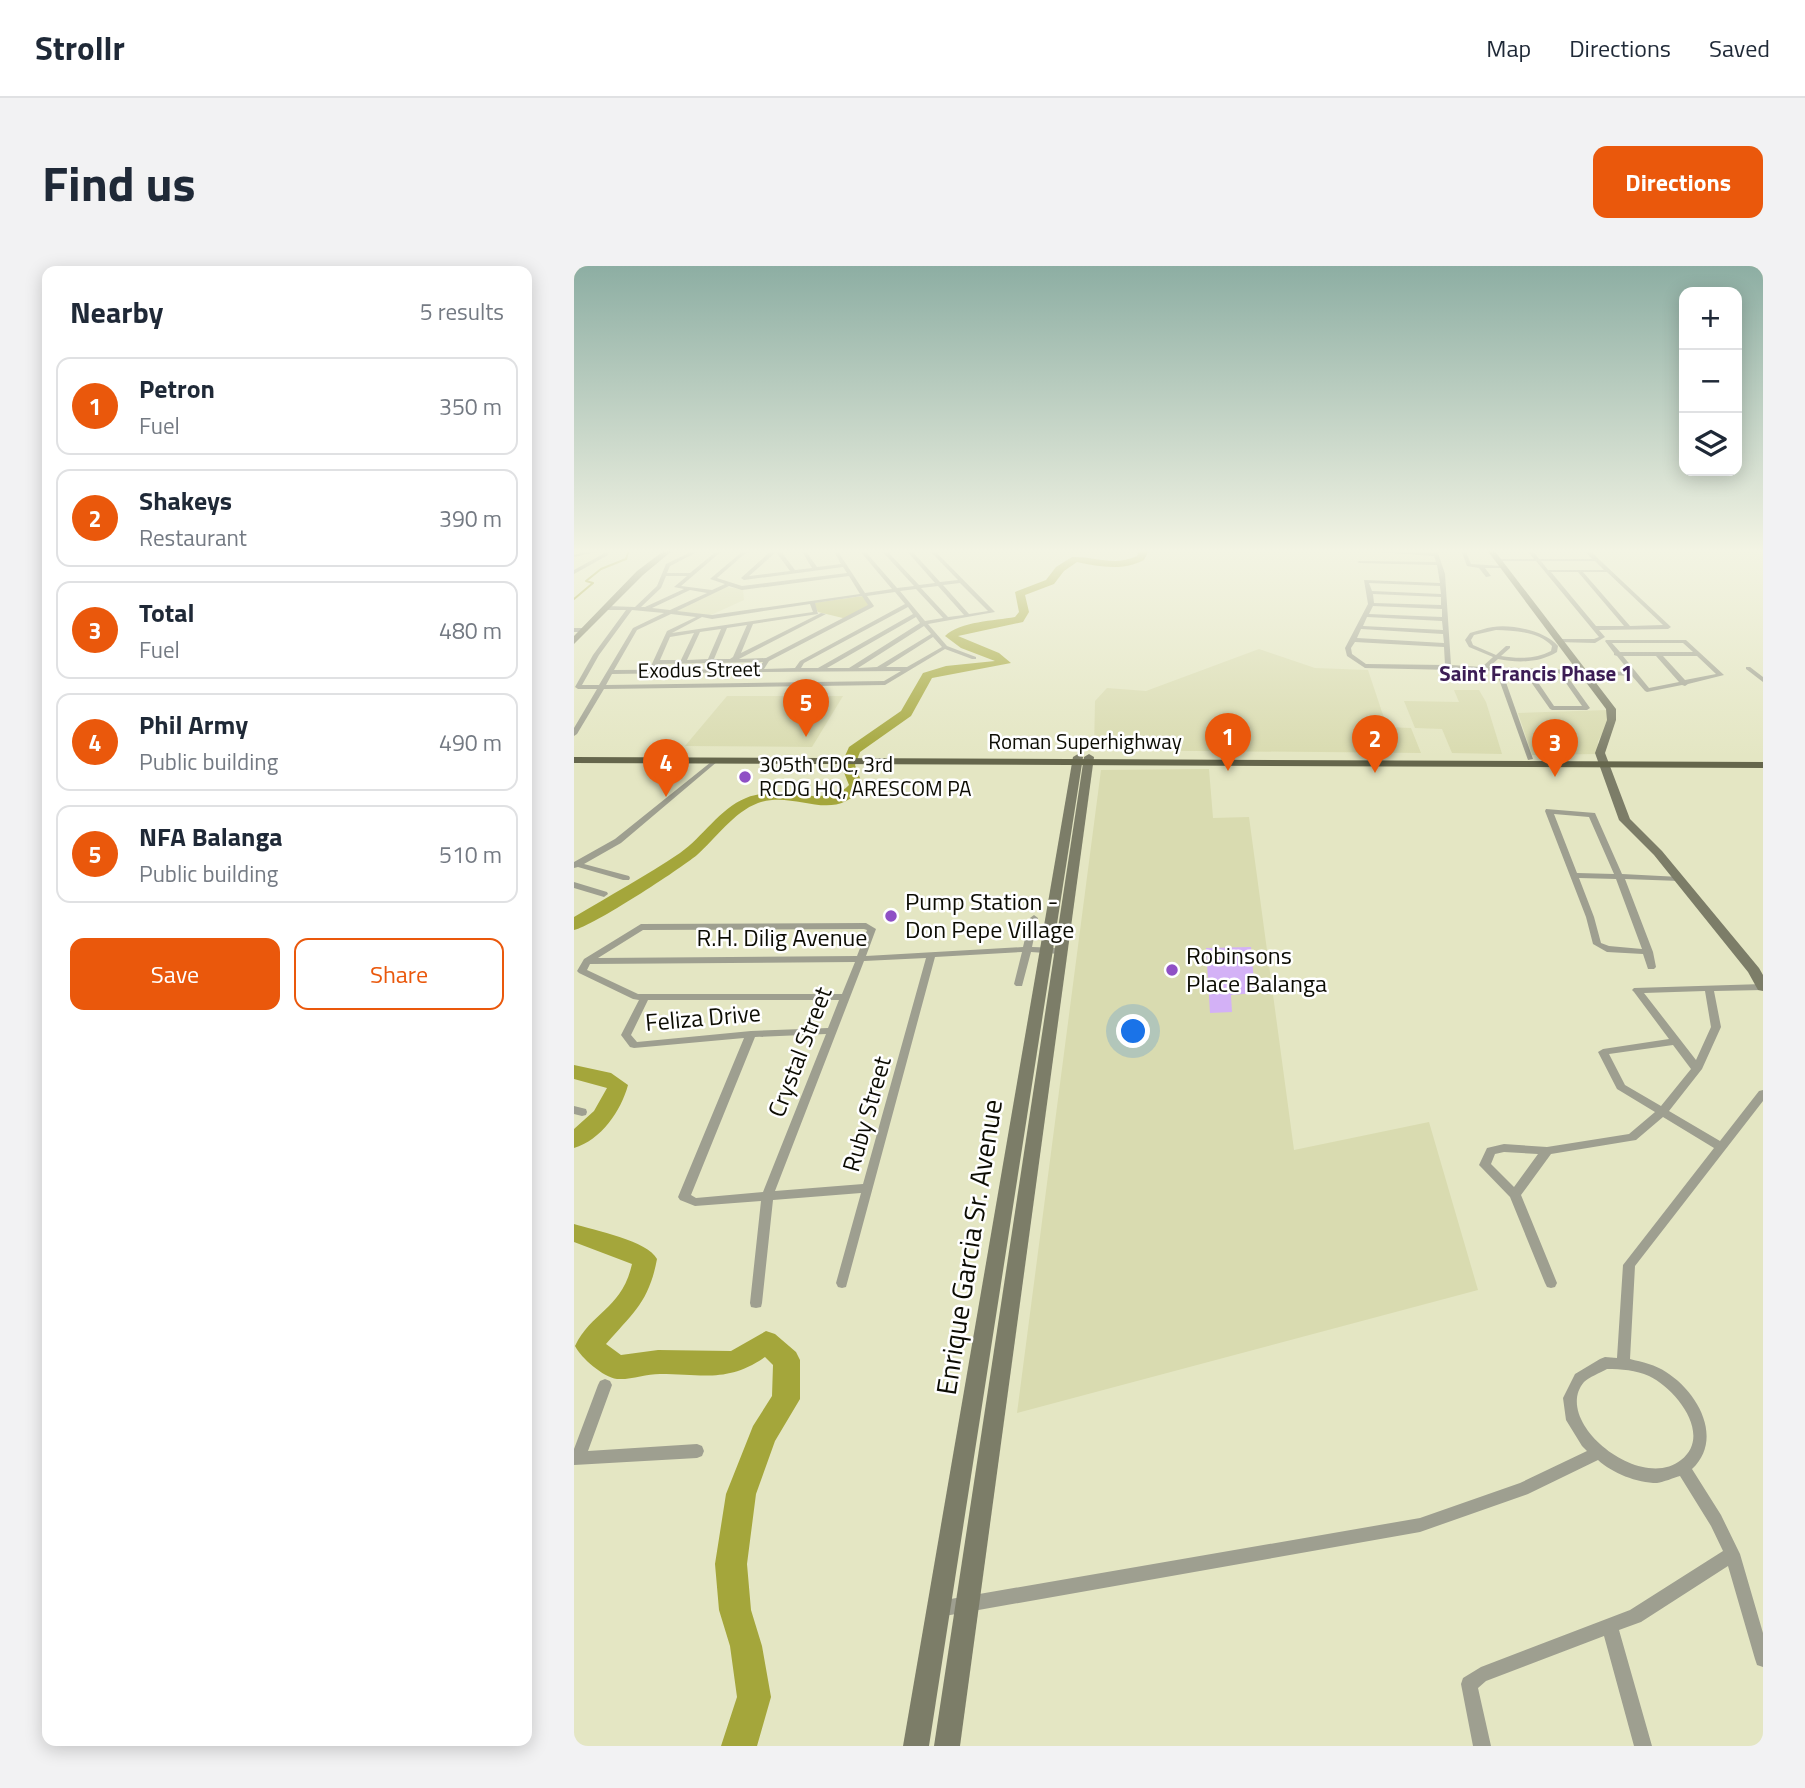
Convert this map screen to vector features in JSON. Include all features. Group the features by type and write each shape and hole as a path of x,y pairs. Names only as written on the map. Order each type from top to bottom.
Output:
{"main road":[{"path":"574,641 596,619"},
{"path":"1542,619 1614,715 1601,741 1603,762 1625,820 1681,879 1759,971 1763,987"},
{"name":"Roman Superhighway","path":"574,758 1530,759 1603,762 1763,759"},
{"name":"Roman Superhighway","path":"574,758 844,760"},
{"name":"Roman Superhighway","path":"1083,759 1763,765"},
{"name":"Enrique Garcia Sr. Avenue","path":"916,1746 1044,950 1083,759"},
{"name":"Enrique Garcia Sr. Avenue","path":"947,1746 967,1606 1044,950"}],"street":[{"name":"Exodus Street","path":"626,619 578,686 601,688 885,683 945,647"},
{"path":"574,734 635,629 656,619"},
{"path":"652,672 670,632 697,619"},
{"path":"768,641 776,619"},
{"path":"669,635 776,619"},
{"path":"734,659 809,619"},
{"path":"656,662 767,660 847,619"},
{"path":"797,670 802,662 882,619"},
{"path":"819,670 908,619"},
{"path":"919,619 945,647 974,657"},
{"path":"849,670 923,624 947,619"},
{"path":"1364,619 1348,648 1349,656 1365,666 1631,674"},
{"path":"1445,619 1448,667"},
{"path":"1559,641 1599,640 1602,637 1587,619"},
{"path":"1621,619 1629,628"},
{"path":"1595,628 1668,627 1660,619"},
{"path":"734,659 751,623"},
{"path":"710,661 725,626"},
{"path":"1360,627 1445,632"},
{"path":"1496,628 1511,628 1541,635 1555,646 1554,652 1533,659 1495,657 1471,646 1468,640 1472,634 1496,628"},
{"path":"574,630 585,630"},
{"path":"683,661 698,631"},
{"path":"879,670 933,635"},
{"path":"1353,640 1446,645"},
{"path":"1681,640 1721,676 1647,690 1616,654 1608,641 1681,640"},
{"path":"1483,669 1508,647"},
{"path":"1616,654 1699,654"},
{"path":"1658,654 1685,684"},
{"path":"749,685 767,660"},
{"path":"610,672 908,669"},
{"path":"1763,670 1749,669 1763,680"},
{"path":"1499,670 1530,759"},
{"path":"1527,671 1552,708 1587,708 1562,672"},
{"path":"575,864 618,841 716,760"},
{"path":"1648,952 1607,950 1597,944 1574,874 1549,813 1552,810 1592,815 1638,919 1648,952 1651,967"},
{"path":"575,864 626,878"},
{"path":"1574,874 1681,879"},
{"path":"574,885 604,894"},
{"path":"1019,984 1044,950 1034,918"},
{"name":"Crystal Street","path":"587,961 641,927 866,926 872,929 843,997 767,1197 756,1303"},
{"name":"R.H. Dilig Avenue","path":"587,961 859,959 1044,950"},
{"name":"Ruby Street","path":"842,1283 931,956"},
{"path":"587,961 582,971 631,996 645,998 843,997"},
{"path":"1697,1069 1637,990 1763,987"},
{"path":"1551,1283 1515,1195 1485,1165 1491,1151 1504,1148 1547,1151 1632,1137 1662,1112 1697,1069 1716,1027 1709,989"},
{"name":"Feliza Drive","path":"645,998 626,1035 634,1045 751,1034 831,1031"},
{"path":"751,1034 684,1197 688,1200 767,1197 867,1188"},
{"path":"1675,1041 1603,1052 1621,1087 1721,1147"},
{"path":"1623,1363 1629,1265 1763,1094"},
{"path":"1515,1195 1547,1151"},
{"path":"1623,1363 1662,1377 1679,1390 1692,1406 1699,1424 1700,1442 1695,1457 1682,1468 1668,1474 1632,1472 1598,1453 1583,1438 1574,1422 1570,1405 1571,1390 1578,1377 1590,1368 1623,1363"},
{"path":"605,1385 576,1458 697,1451"},
{"path":"938,1609 1420,1525 1523,1489 1598,1453"},
{"path":"1682,1468 1720,1526 1732,1554 1748,1616 1763,1659"},
{"path":"1482,1746 1469,1684 1481,1675 1635,1616 1732,1554"},
{"path":"1610,1627 1643,1746"}],"shaded area":[{"path":"1259,649 1315,668 1368,670 1387,727 1411,728 1421,753 1094,750 1095,701 1107,688 1146,691"},
{"path":"1454,690 1479,690 1486,702 1502,754 1452,753 1442,729 1415,728 1404,701 1459,702"},
{"path":"727,696 843,696 812,747 685,746"},
{"path":"1608,710 1614,715 1598,741 1597,754 1532,755 1518,713"},
{"name":"Robinsons Place Balanga","path":"1209,769 1213,818 1249,817 1294,1150 1429,1122 1478,1290 1017,1413 1101,770"}],"building":[{"path":"1251,947 1255,993 1231,995 1232,1012 1210,1013 1206,948"}],"waterway":[{"path":"574,925 686,856 737,810 753,800 772,796 835,801 846,797 856,786 848,765 854,750 906,713 927,676 946,670 1005,663 951,636 959,631 1020,619"},
{"path":"574,1072 604,1078 618,1085 616,1094 602,1117 574,1140"},
{"path":"574,1233 613,1245 645,1259 637,1290 631,1300 588,1346 617,1367 658,1362 736,1362 766,1342 787,1360 786,1399 763,1435 741,1494 731,1564 735,1610 746,1646 754,1697 739,1746"}],"place":[{"name":"NFA Balanga","path":"806,737"},
{"name":"Petron","path":"1228,771"},
{"name":"Shakeys","path":"1375,773"},
{"name":"305th CDC, 3rd RCDG HQ, ARESCOM PA","path":"745,777"},
{"name":"Total","path":"1555,777"},
{"name":"Phil Army","path":"666,797"},
{"name":"Pump Station - Don Pepe Village","path":"891,916"},
{"name":"Robinsons Place Balanga","path":"1172,970"}],"district":[{"name":"Saint Francis Phase 1","path":"1536,674"}]}
